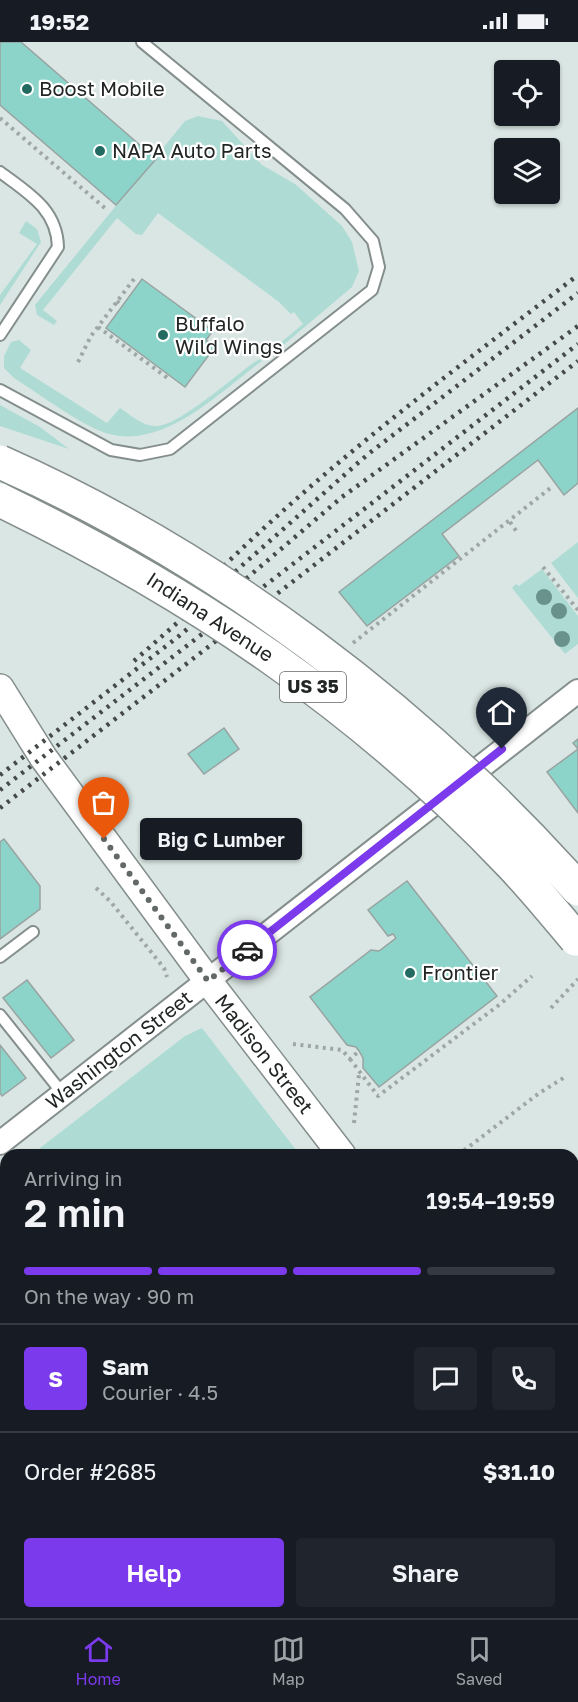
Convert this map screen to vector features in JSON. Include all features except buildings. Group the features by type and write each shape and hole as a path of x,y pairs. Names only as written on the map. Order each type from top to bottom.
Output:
{"main road":[{"name":"Indiana Avenue","path":"0,462 74,498 195,568 354,677 422,734 529,834 578,889"},
{"name":"Indiana Avenue","path":"0,500 135,570 201,608 342,708 410,767 511,864 577,940"}],"street":[{"name":"Washington Street","path":"5,1136 63,1094 578,691"},
{"name":"Madison Street","path":"2,694 43,757 208,981 337,1149"}],"lane":[{"path":"0,390 111,450 140,455 170,449 372,290 379,267 373,241 345,209 142,42"},
{"path":"0,172 48,212 57,229 58,247 0,335"},
{"path":"0,957 33,932"},
{"path":"0,1015 63,1094"}],"path":[{"path":"0,118 106,209"},
{"path":"78,362 98,327 134,279"},
{"path":"117,301 122,306"},
{"path":"98,327 169,379"},
{"path":"351,645 553,486"},
{"path":"510,522 517,532"},
{"path":"543,567 578,610"},
{"path":"96,888 110,901 164,968 167,977"},
{"path":"292,1044 342,1050 378,1096 499,1005 532,976"},
{"path":"551,1008 578,979"},
{"path":"350,1059 359,1051"},
{"path":"354,1123 359,1073"},
{"path":"466,1149 538,1094 565,1077"}],"shaded area":[{"path":"198,116 222,121 262,165 295,184 342,226 352,242 359,271 352,287 281,347 279,344 303,324 294,312 291,314 279,302 158,213 142,235 136,234 117,218 43,310 57,321 54,325 37,315 35,305 185,121"},
{"path":"26,221 37,229 41,242 0,305 0,295 37,244 19,233"},
{"path":"19,340 31,350 20,368 107,423 120,408 147,425 166,424 192,410 253,363 260,359 262,361 191,414 151,433 130,436 109,434 86,424 14,378 4,368 4,356 11,342"},
{"path":"0,405 40,427 69,449 0,426"},
{"path":"578,542 578,598 551,563"},
{"path":"542,569 578,616 578,644 565,654 512,588 516,584 519,586"},
{"path":"202,1028 295,1149 39,1149 185,1036"}],"railway":[{"path":"192,598 237,553 331,469 428,390 578,275"},
{"path":"134,661 367,455 578,293"},
{"path":"0,775 179,636 342,497 578,326"},
{"path":"0,790 578,344"},
{"path":"0,808 578,361"}],"way so far":[{"path":"104,839 208,981 247,950"}],"place":[{"name":"Boost Mobile","path":"27,89"},
{"name":"NAPA Auto Parts","path":"100,151"},
{"name":"Buffalo Wild Wings","path":"163,335"},
{"name":"Big C Lumber","path":"104,839"},
{"name":"Frontier","path":"410,973"}],"route":[{"path":"247,950 502,749"}]}
